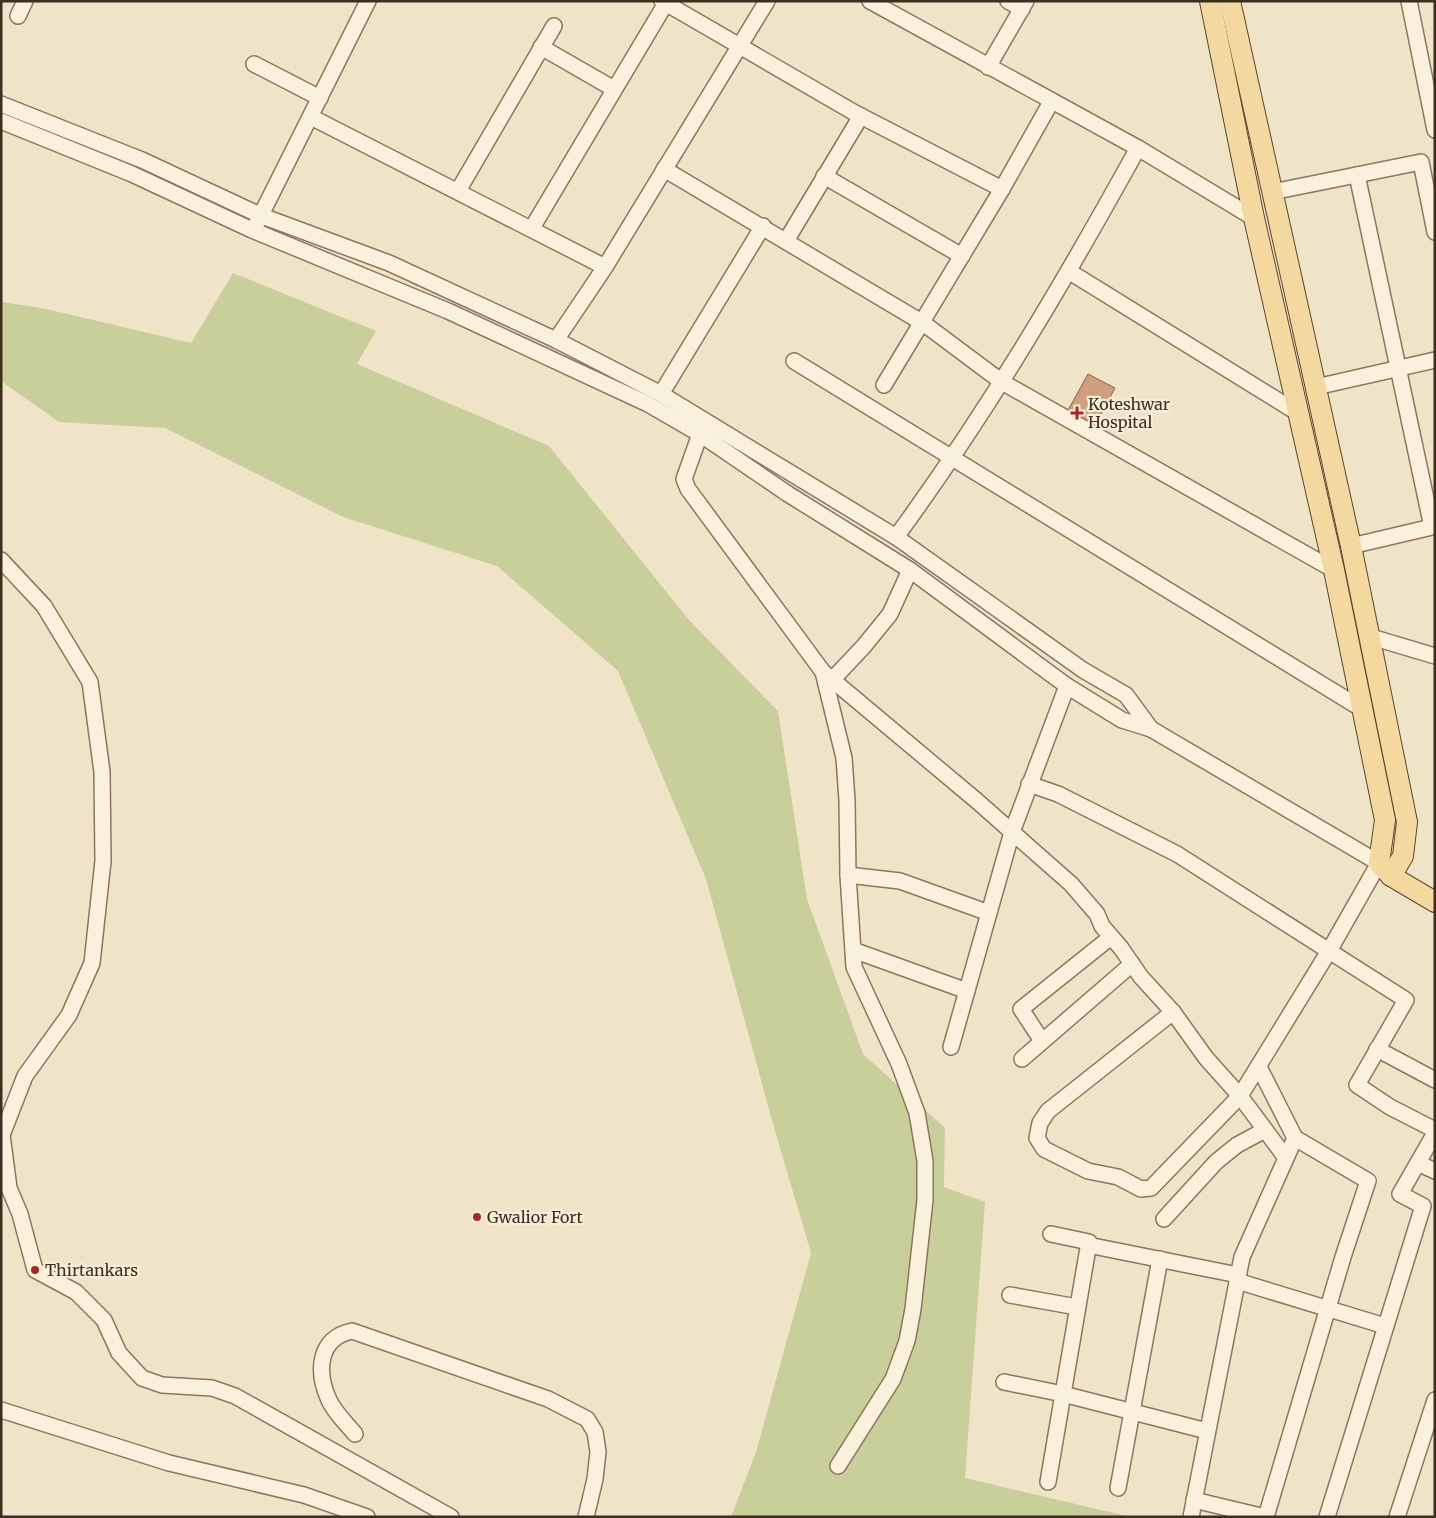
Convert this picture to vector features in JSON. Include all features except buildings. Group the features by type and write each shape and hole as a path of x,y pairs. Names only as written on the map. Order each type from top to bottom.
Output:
{"main road":[{"path":"1210,1 1254,218 1334,570 1385,820 1385,869"},
{"path":"1230,1 1351,546 1407,822 1403,856 1385,869"},
{"path":"1385,869 1435,902"}],"street":[{"path":"18,16 25,1"},
{"path":"252,230 262,216 368,1"},
{"path":"556,340 605,267 741,47 767,1"},
{"path":"870,1 1051,102 1138,148 1254,218"},
{"path":"988,67 1024,5 1008,1"},
{"path":"1409,1 1428,62 1435,130"},
{"path":"532,228 664,2 861,116 1002,189"},
{"path":"458,191 554,26"},
{"path":"541,47 614,89"},
{"path":"254,64 320,98"},
{"path":"884,384 923,323 1051,102"},
{"path":"1,104 142,160 262,216 390,263 556,340 661,394 896,537 1083,670 1126,696 1151,729"},
{"path":"786,241 861,116"},
{"path":"311,117 532,228 605,267"},
{"path":"1,121 132,174 252,230 448,311 648,404 700,434 788,494 910,570 1067,686 1122,720 1151,729 1385,869 1329,951 1240,1096 1150,1188 1141,1189 1118,1177 1088,1171 1044,1150 1037,1138 1040,1123 1048,1112 1174,1012"},
{"path":"896,537 953,459 1002,382 1070,272 1138,148"},
{"path":"1272,192 1428,160 1435,232"},
{"path":"664,169 763,226 923,323 1002,382 1334,570"},
{"path":"1351,546 1433,527 1396,369 1356,175"},
{"path":"824,176 962,256"},
{"path":"661,394 763,226"},
{"path":"1070,272 1298,413"},
{"path":"1316,387 1435,360"},
{"path":"794,361 1362,709"},
{"path":"700,434 684,480 688,489 828,676 1071,884 1097,914 1102,926 1141,977 1174,1012 1206,1058 1240,1096 1286,1158"},
{"path":"1,560 44,606 90,682 102,772 103,861 92,963 69,1015 25,1076 2,1135 9,1188 20,1214 34,1270 76,1292 104,1320 119,1353 142,1378 162,1385 212,1388 235,1396 451,1517"},
{"path":"828,676 890,614 910,570"},
{"path":"1368,636 1435,656"},
{"path":"828,676 844,758 847,800 848,875 854,967 898,1064 917,1113 925,1161 925,1200 915,1300 907,1341 893,1379 838,1466"},
{"path":"951,1046 1012,832 1067,686"},
{"path":"1029,784 1058,794 1177,854 1406,1000 1357,1085 1390,1107 1435,1131 1400,1194 1423,1206 1327,1517"},
{"path":"848,875 900,881 989,913"},
{"path":"1042,1042 1021,1010 1111,936"},
{"path":"853,950 967,991"},
{"path":"1022,1058 1132,964"},
{"path":"1378,1049 1435,1080"},
{"path":"1194,1500 1265,1517 1368,1181 1295,1138 1259,1067"},
{"path":"1164,1219 1216,1162 1237,1145 1265,1130"},
{"path":"1190,1517 1242,1257 1295,1138"},
{"path":"1418,1163 1435,1171"},
{"path":"1048,1482 1089,1242 1052,1234"},
{"path":"1088,1245 1160,1259 1238,1278 1385,1326"},
{"path":"1118,1488 1130,1413 1137,1393 1160,1259"},
{"path":"1010,1295 1077,1307"},
{"path":"355,1434 329,1401 322,1362 328,1343 338,1334 352,1331 548,1399 587,1419 595,1432 598,1452 595,1479 586,1517"},
{"path":"1004,1382 1063,1394 1206,1432"},
{"path":"1397,1517 1430,1427 1435,1400"},
{"path":"3,1407 169,1463 304,1495 367,1517"}],"green space":[{"path":"233,273 376,331 357,364 549,446 689,620 778,711 807,899 863,1054 945,1128 944,1187 985,1202 965,1478 1131,1517 731,1517 756,1452 811,1253 773,1124 706,879 618,671 497,566 343,517 165,428 59,422 1,381 1,302 42,308 191,343"}],"place":[{"name":"Koteshwar Hospital","path":"1077,413"},
{"name":"Gwalior Fort","path":"477,1217"},
{"name":"Thirtankars","path":"35,1270"}]}
